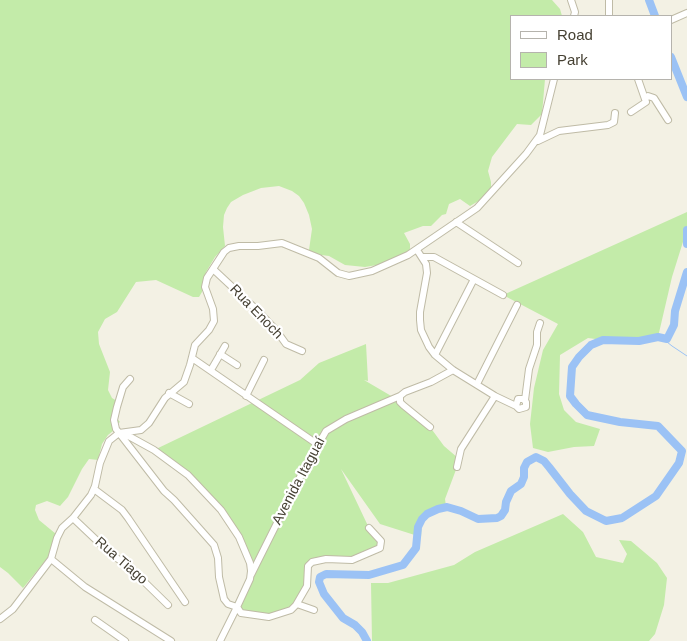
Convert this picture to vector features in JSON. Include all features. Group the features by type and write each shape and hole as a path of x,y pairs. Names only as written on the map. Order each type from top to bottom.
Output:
{"street":[{"path":"571,0 574,15"},
{"path":"609,0 609,15"},
{"path":"672,20 687,14"},
{"path":"0,619 13,609 51,559 62,528 73,518 94,489 106,446 114,436 141,430 147,425 169,393 184,382 195,345 209,330 214,321 214,309 205,287 208,278 224,252 230,248 240,246 282,243 319,258 338,273 349,276 387,265 417,250 476,208 513,169 540,135 554,80"},
{"path":"631,112 646,102 638,80"},
{"path":"645,99 648,96 654,98 668,120"},
{"path":"533,144 559,131 614,122 615,112"},
{"path":"456,222 518,263"},
{"path":"417,250 426,264 427,273 420,312 425,341 435,355 453,370 495,396 516,406 518,399 525,400 529,369 537,345 537,332 540,323"},
{"path":"422,257 434,256 503,295"},
{"name":"Rua Enoch","path":"213,269 258,311 286,344 302,351"},
{"path":"435,355 474,279"},
{"path":"477,384 517,306"},
{"path":"211,370 225,346"},
{"path":"220,354 237,365"},
{"path":"192,358 317,444"},
{"path":"246,396 264,360"},
{"name":"Avenida Itaguaí","path":"236,607 317,444 326,431 346,418 400,396 453,370"},
{"path":"130,379 123,387 116,407 114,420 116,429 147,445 188,475 221,510 239,537 250,563 250,579"},
{"path":"169,393 189,404"},
{"path":"400,396 400,402 430,428"},
{"path":"457,467 461,449 495,396"},
{"path":"122,433 164,491 214,545 218,558 218,576 224,599 241,613 268,617 287,612 297,604 307,586 308,566 312,562 326,559 352,560 380,548 381,541 369,528"},
{"path":"94,489 122,510 185,602"},
{"name":"Rua Tiago","path":"73,518 112,555 127,565 168,605"},
{"path":"51,559 85,587 170,641"},
{"path":"297,604 314,610"},
{"path":"220,641 236,607"},
{"path":"95,620 125,641"}],"green space":[{"path":"0,0 552,0 560,9 562,15 510,15 510,80 545,80 542,114 531,125 517,124 492,157 488,171 491,191 487,196 470,206 460,199 449,204 446,214 442,215 431,226 423,226 404,233 410,244 410,250 406,253 377,265 365,267 345,265 329,256 314,254 309,250 312,229 304,203 292,191 279,186 261,188 231,202 224,215 225,246 215,257 206,272 202,292 199,297 193,297 156,280 136,282 117,312 105,319 98,332 99,344 110,372 108,390 112,398 117,401 112,413 120,422 113,427 113,431 102,444 98,460 89,459 68,497 60,506 47,501 36,505 35,510 39,520 56,534 49,556 23,588 0,567"},
{"path":"687,212 687,229 672,277 658,337 603,340 588,338 560,355 559,394 564,410 576,422 600,429 594,446 574,447 548,452 533,448 530,424 534,388 543,350 558,324 503,295"},
{"path":"366,344 368,381 364,380 393,397 430,427 444,446 458,458 457,467 445,499 446,506 427,513 422,519 421,537 380,524 341,469 369,528 379,538 380,548 352,560 312,562 307,586 291,610 269,617 241,613 239,600 250,579 250,563 221,510 188,475 154,450 300,380 319,363"},
{"path":"563,514 583,532 596,557 623,563 627,554 619,540 631,541 657,563 667,578 664,605 655,634 649,641 372,641 371,583 388,583 454,565 475,552"}],"waterway":[{"path":"649,0 655,15"},
{"path":"672,60 687,97"},
{"path":"687,230 687,244"},
{"path":"367,641 362,632 343,618 324,594 319,582 320,577 326,574 369,575 403,565 416,548 418,527 422,519 427,514 438,509 447,507 478,519 501,516 511,491 521,484 527,462 536,457 544,461 586,511 606,521 622,518 656,496 679,463 682,451 658,426 620,422 587,415 570,396 572,367 591,345 603,340 639,341 658,337 667,339 674,325 675,311 687,272"},
{"path":"667,339 667,342 687,356"}]}
